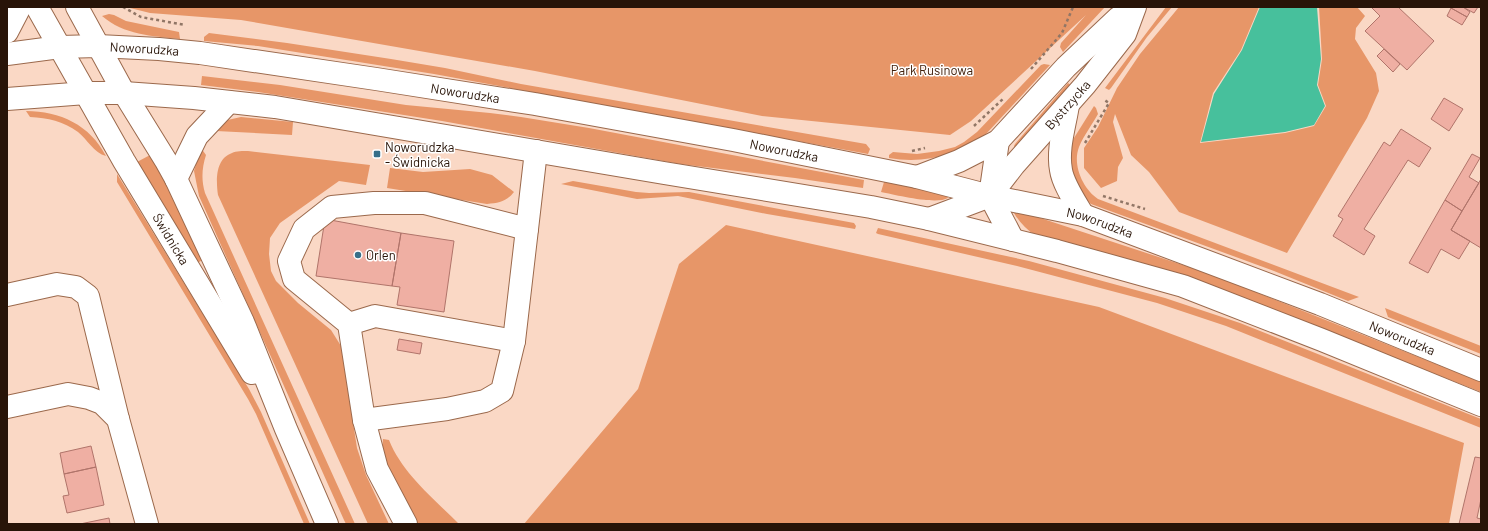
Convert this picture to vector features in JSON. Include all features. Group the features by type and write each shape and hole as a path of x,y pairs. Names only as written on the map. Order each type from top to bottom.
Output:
{"main road":[{"path":"7,32 20,7"},
{"name":"Świdnicka","path":"37,7 124,161 286,428"},
{"name":"Świdnicka","path":"77,7 124,93 176,179 243,322 326,524"},
{"name":"Bystrzycka","path":"990,196 1014,165 1068,105 1124,34 1134,7"},
{"name":"Bystrzycka","path":"917,177 958,161 998,141 1066,67 1118,18 1134,7"},
{"name":"Noworudzka","path":"7,54 60,47 98,46 200,53 376,79 542,106 733,140 917,177 990,196 1083,215 1320,304 1481,370"},
{"path":"7,99 86,93 124,93 194,98 275,107 871,206 1057,251 1183,286 1322,340 1481,406"},
{"path":"176,179 197,136 229,102"},
{"path":"1068,105 1060,150 1061,171 1070,192 1083,215"},
{"path":"998,141 990,196 1013,240"},
{"path":"364,420 447,409 485,401 502,391 514,340 536,151"},
{"path":"929,219 990,196"},
{"path":"406,524 377,469 364,420 349,324 294,279 289,261 304,229 332,207 374,203 425,203 527,229"},
{"path":"7,295 57,284 76,287 88,296 118,419 147,524"},
{"path":"349,324 375,316 514,340"},
{"path":"7,407 68,394 89,398 102,403 118,419"}],"path":[{"path":"123,7 142,17 185,25"},
{"path":"1026,74 1062,33 1073,7"},
{"path":"971,129 1005,97"},
{"path":"1083,147 1109,103"},
{"path":"912,151 927,147"},
{"path":"1100,195 1144,210"}],"green space":[{"name":"Park Rusinowa","path":"126,7 1105,7 1063,52 1060,47 1061,43 1086,15 971,121 950,135 762,116 535,71 241,20 150,13"},
{"path":"1166,7 1172,7 1147,37 1111,88 1109,90 1105,88"},
{"path":"1179,7 1259,7 1241,50 1213,93 1200,143 1285,133 1314,126 1326,106 1318,85 1322,59 1319,7 1357,7 1365,16 1356,28 1355,39 1376,73 1379,91 1367,118 1287,253 1179,212 1149,172 1131,155 1115,114 1113,122 1123,158 1118,167 1117,181 1101,188 1084,168 1084,148 1098,127 1117,88 1140,54"},
{"path":"109,14 126,21 179,32 180,39 139,34 129,31 102,16"},
{"path":"209,33 287,43 445,68 521,84 866,144 870,149 868,154 434,74 258,46 204,41 204,37"},
{"path":"1041,65 1050,65 986,134 975,142 952,153 927,159 902,160 889,158 889,155 893,152 917,154 939,151 955,147 964,142 977,132"},
{"path":"202,76 280,85 406,105 521,117 589,128 864,180 863,188 680,164 442,121 258,92 201,85"},
{"path":"1068,83 1073,87 1015,148 1015,144"},
{"path":"1094,106 1098,114 1083,138 1077,154 1077,161 1080,176 1088,189 1098,199 1359,297 1348,301 1274,271 1091,204 1083,197 1069,165 1070,147"},
{"path":"26,111 51,114 73,122 92,136 106,156 98,152 78,132 67,125 43,118 30,117"},
{"path":"241,117 293,122 292,135 216,131 223,121"},
{"path":"201,148 206,155 202,174 205,193 355,524 346,524 344,520 199,196 194,171"},
{"path":"248,151 370,165 366,185 339,181 280,223 270,238 269,254 271,271 276,281 298,303 331,330 341,346 357,448 366,475 389,524 368,524 218,195 217,177 222,160 234,152"},
{"path":"152,154 203,260 197,263 137,162"},
{"path":"390,168 423,172 470,169 492,175 514,192 502,201 487,204 387,188"},
{"path":"117,174 249,389 261,412 310,524 304,524 248,399 117,182"},
{"path":"573,181 636,192 689,192 854,223 856,226 855,229 767,214 678,196 637,199 561,184"},
{"path":"884,182 941,193 948,198 942,200 925,200 881,192"},
{"path":"1016,210 1192,268 1248,289 1481,382 1481,392 1215,287 1036,236 1018,220 1014,213"},
{"path":"726,225 1099,307 1464,443 1449,524 524,524 638,389 679,264"},
{"path":"878,228 1029,261 1165,298 1240,323 1481,419 1481,428 1226,326 1157,303 1017,266 878,234 876,233"},
{"path":"1385,308 1481,346 1481,354 1388,317"},
{"path":"383,439 389,440 402,464 410,474 459,524 417,524 389,472 383,450"}],"shaded area":[{"path":"1260,7 1317,7 1321,59 1317,85 1325,106 1314,125 1285,132 1201,142 1214,94 1242,50"}],"building":[{"path":"1371,7 1398,7 1434,41 1407,70 1365,31 1380,16"},
{"path":"1463,7 1470,12 1467,17 1451,8"},
{"path":"1463,7 1478,7 1474,13"},
{"path":"1451,8 1467,17 1462,25 1447,16"},
{"path":"1384,49 1400,64 1393,72 1377,56"},
{"path":"1444,98 1463,109 1449,131 1431,119"},
{"path":"1401,129 1431,148 1419,167 1408,160 1364,229 1375,236 1364,255 1333,236 1343,219 1338,216 1384,142 1390,146"},
{"path":"1472,154 1480,158 1469,177 1479,183 1462,211 1445,200"},
{"path":"1481,179 1481,248 1451,230"},
{"path":"1445,200 1462,211 1451,230 1470,241 1459,259 1441,249 1428,273 1409,263"},
{"name":"Orlen","path":"325,219 401,233 392,286 316,276"},
{"path":"401,233 454,241 444,312 397,305 400,287 392,286"},
{"path":"399,339 422,343 420,354 397,350"},
{"path":"91,446 96,467 64,474 60,453"},
{"path":"1475,457 1481,458 1481,499 1477,518 1481,519 1481,524 1459,524"},
{"path":"96,467 104,505 67,513 63,496 69,495 64,474"},
{"path":"109,518 110,524 80,524"}],"place":[{"name":"Noworudzka - Świdnicka","path":"377,154"},
{"name":"Orlen","path":"358,255"}]}
